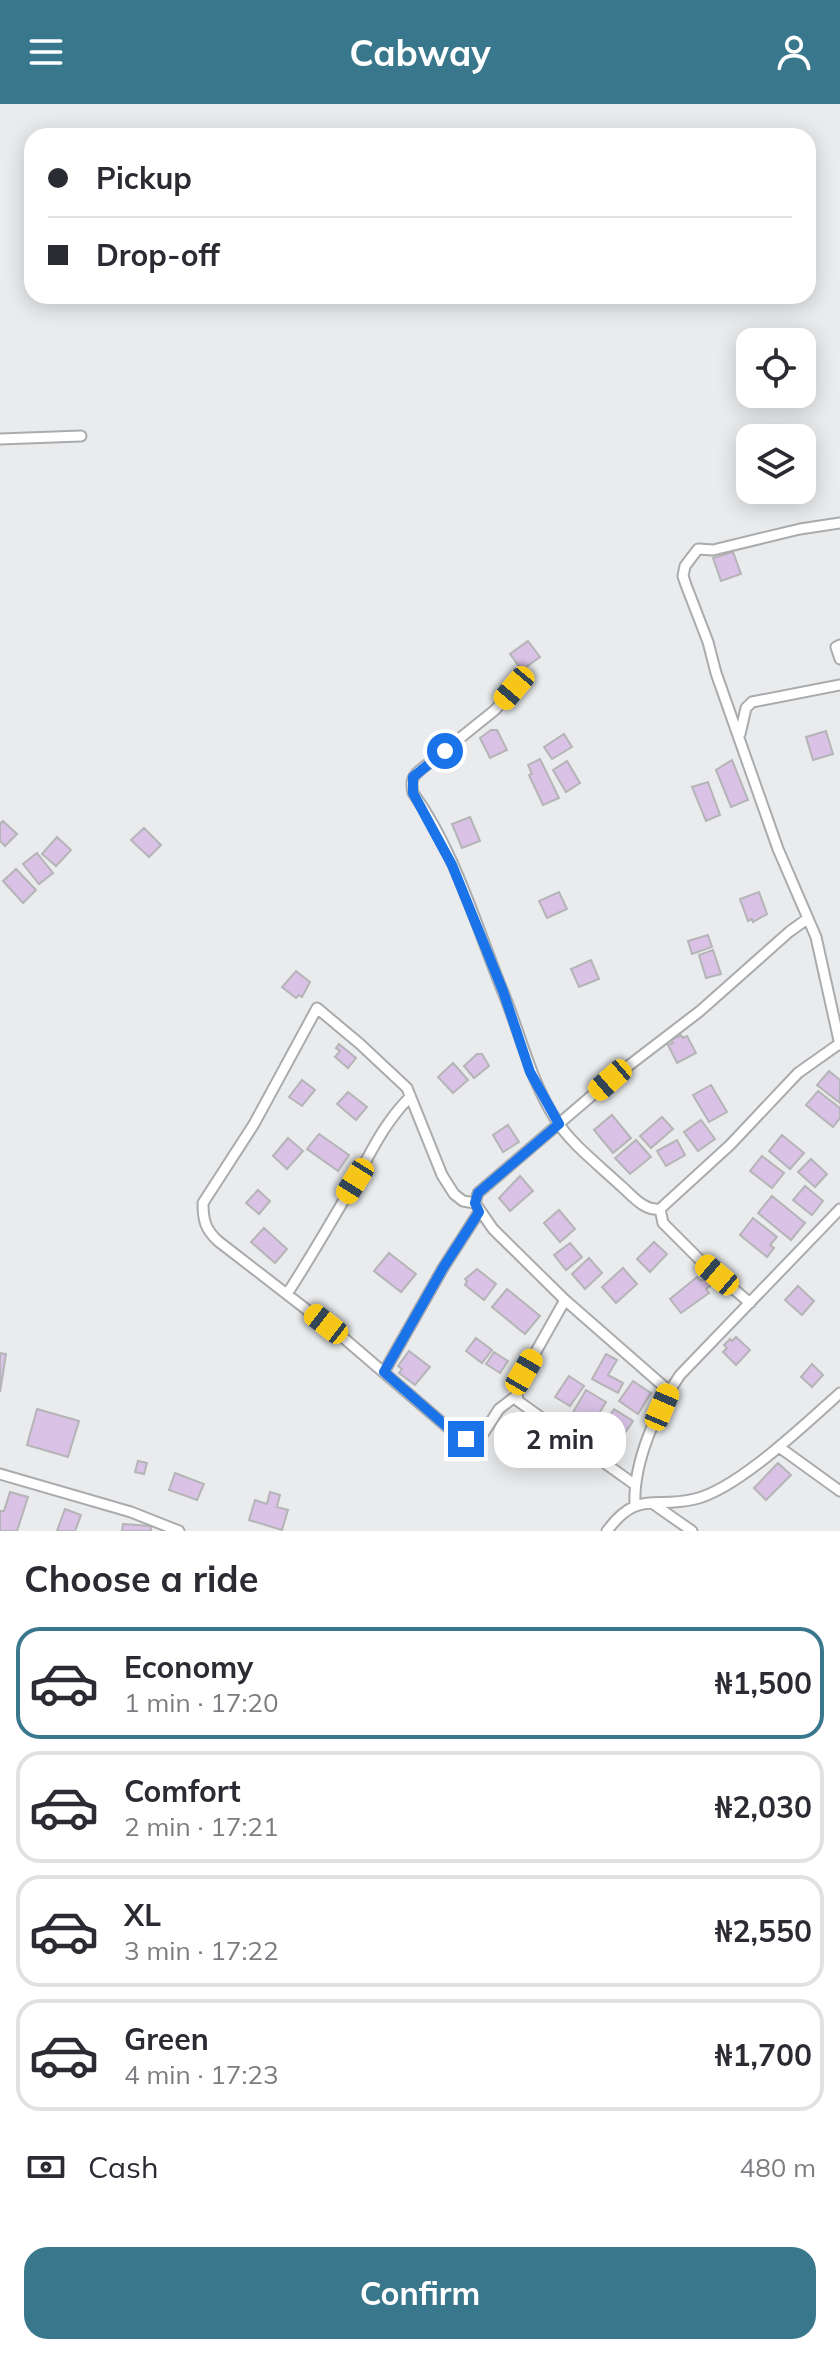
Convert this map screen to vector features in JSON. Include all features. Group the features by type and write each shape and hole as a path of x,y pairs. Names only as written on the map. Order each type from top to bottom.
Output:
{"street":[{"path":"0,439 81,436"},
{"path":"514,688 495,710 413,777 413,793 452,865 503,991 530,1072 559,1124 591,1159 637,1200 650,1209 660,1209 730,1145 798,1073 840,1045 818,948 778,849 716,673 708,642 686,585 685,566 698,549 713,550 800,529 840,523"},
{"path":"840,645 836,647 840,659"},
{"path":"739,738 746,708 752,702 840,685"},
{"path":"384,1372 477,1208 478,1193 807,919"},
{"path":"516,1396 499,1409 481,1437 466,1439 453,1432 205,1227 203,1203 254,1124 317,1008 407,1088 442,1175 454,1194 477,1208 565,1300 669,1391"},
{"path":"287,1294 376,1140 395,1112 410,1097"},
{"path":"660,1209 663,1223 750,1303"},
{"path":"635,1504 634,1484 641,1459 669,1391 680,1375 840,1209"},
{"path":"565,1300 516,1387 516,1396 521,1406 634,1484"},
{"path":"607,1531 618,1516 635,1504 693,1500 709,1495 779,1447 840,1393"},
{"path":"779,1447 840,1491"},
{"path":"0,1474 131,1512 179,1531"},
{"path":"652,1503 692,1531"}],"building":[{"path":"733,552 741,574 721,581 713,558"},
{"path":"528,641 540,657 522,670 510,654"},
{"path":"491,730 497,730 507,750 490,758 480,738"},
{"path":"826,731 833,754 813,760 806,737"},
{"path":"564,734 572,747 552,759 544,747"},
{"path":"540,759 559,798 543,805 529,775 532,774 528,765"},
{"path":"732,760 748,800 731,807 716,770"},
{"path":"567,761 580,783 566,792 553,770"},
{"path":"708,782 720,815 706,821 692,787"},
{"path":"470,817 480,841 462,848 452,824"},
{"path":"3,821 17,834 5,846 0,841 0,824"},
{"path":"144,828 161,845 149,857 131,840"},
{"path":"57,837 71,850 56,866 42,854"},
{"path":"37,853 53,873 39,884 23,864"},
{"path":"16,869 36,890 23,903 3,881"},
{"path":"559,892 567,909 547,918 539,901"},
{"path":"759,892 767,914 753,922 752,919 748,921 740,899"},
{"path":"708,935 712,947 692,954 688,941"},
{"path":"713,950 721,974 706,978 699,955"},
{"path":"591,960 599,979 579,987 571,969"},
{"path":"296,971 310,982 302,997 299,995 296,998 282,987"},
{"path":"681,1035 683,1038 687,1036 696,1053 677,1063 668,1045"},
{"path":"339,1044 356,1058 348,1068 335,1057 340,1051 336,1048"},
{"path":"477,1054 482,1054 489,1066 474,1078 464,1066"},
{"path":"453,1063 468,1080 453,1093 438,1077"},
{"path":"829,1071 840,1080 840,1103 817,1085"},
{"path":"302,1080 315,1090 302,1106 289,1097"},
{"path":"711,1085 727,1112 709,1122 693,1095"},
{"path":"818,1091 840,1108 840,1118 833,1127 806,1105"},
{"path":"348,1092 367,1107 356,1120 337,1104"},
{"path":"612,1115 631,1138 613,1153 594,1130"},
{"path":"662,1117 673,1129 651,1148 640,1136"},
{"path":"701,1120 715,1139 698,1151 684,1132"},
{"path":"508,1125 519,1142 503,1152 493,1135"},
{"path":"319,1134 349,1155 338,1171 307,1149"},
{"path":"782,1135 804,1153 790,1169 769,1151"},
{"path":"288,1138 303,1151 287,1169 273,1156"},
{"path":"636,1140 651,1157 630,1174 615,1158"},
{"path":"677,1140 685,1155 666,1166 657,1151"},
{"path":"762,1156 784,1173 772,1188 750,1171"},
{"path":"811,1159 827,1174 815,1187 798,1172"},
{"path":"520,1176 533,1191 510,1211 499,1198"},
{"path":"805,1186 823,1201 812,1215 793,1200"},
{"path":"258,1190 270,1201 259,1214 246,1203"},
{"path":"772,1196 805,1223 791,1240 758,1213"},
{"path":"559,1210 575,1229 560,1242 544,1223"},
{"path":"753,1218 777,1237 770,1245 774,1248 767,1257 740,1235"},
{"path":"264,1228 287,1249 275,1263 251,1242"},
{"path":"654,1242 667,1254 650,1272 637,1259"},
{"path":"570,1243 582,1257 566,1270 554,1255"},
{"path":"389,1253 416,1274 401,1292 374,1271"},
{"path":"589,1258 602,1273 585,1289 572,1274"},
{"path":"623,1268 637,1284 616,1303 602,1287"},
{"path":"477,1269 496,1284 484,1300 465,1285 465,1279"},
{"path":"697,1277 701,1281 705,1278 711,1285 706,1289 709,1293 681,1313 670,1299"},
{"path":"798,1286 814,1301 802,1315 785,1300"},
{"path":"507,1289 540,1316 525,1334 492,1307"},
{"path":"736,1337 750,1350 736,1365 723,1352 727,1348 724,1345"},
{"path":"476,1338 492,1350 482,1363 466,1351"},
{"path":"409,1351 430,1367 415,1385 399,1373 402,1369 398,1366"},
{"path":"494,1352 508,1361 500,1373 486,1364"},
{"path":"0,1353 6,1354 0,1392"},
{"path":"606,1354 617,1360 608,1375 623,1383 618,1393 592,1379"},
{"path":"812,1364 823,1375 812,1387 801,1377"},
{"path":"569,1376 584,1386 570,1406 555,1397"},
{"path":"633,1381 651,1393 638,1414 619,1401"},
{"path":"586,1390 606,1402 592,1425 572,1414"},
{"path":"37,1409 79,1421 68,1457 27,1445"},
{"path":"614,1409 633,1421 618,1443 600,1430"},
{"path":"514,1413 529,1424 515,1444 500,1434"},
{"path":"138,1461 147,1463 144,1474 135,1472"},
{"path":"778,1463 791,1475 766,1500 754,1488"},
{"path":"175,1473 204,1484 197,1500 169,1490"},
{"path":"10,1492 28,1497 17,1531 0,1531 0,1511 4,1511"},
{"path":"270,1492 280,1495 277,1507 288,1510 282,1530 249,1520 255,1500 267,1504"},
{"path":"65,1509 81,1515 75,1531 57,1531"},
{"path":"123,1524 151,1526 151,1531 122,1531"}],"route":[{"path":"445,751 413,777 413,793 452,865 503,991 530,1072 559,1124 478,1193 475,1203 479,1212 384,1372 453,1432 466,1439"}]}
